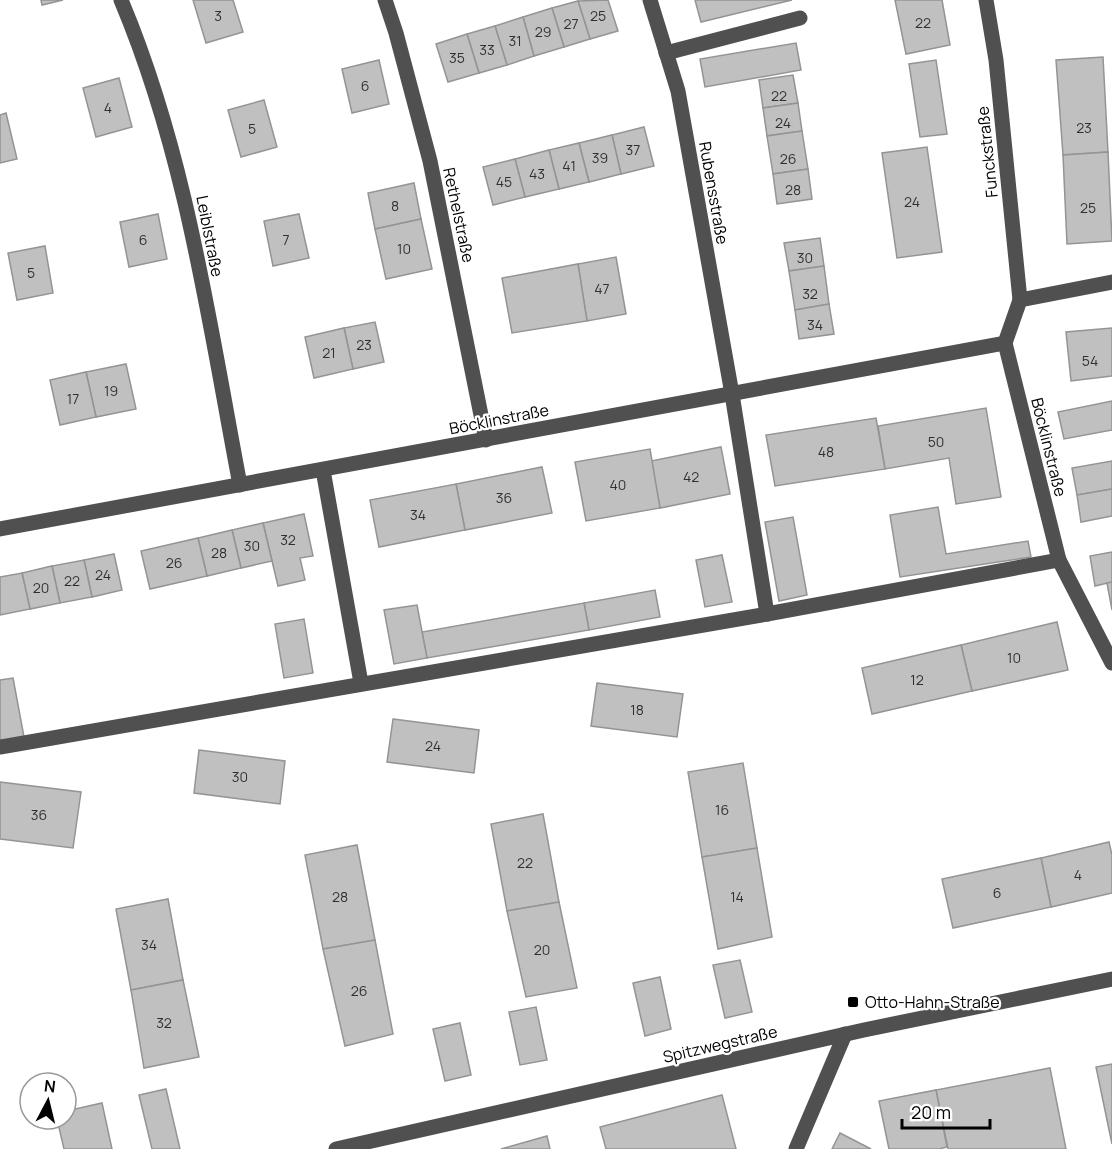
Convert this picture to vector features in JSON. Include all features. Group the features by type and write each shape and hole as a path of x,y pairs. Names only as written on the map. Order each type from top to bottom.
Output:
{"street":[{"name":"Leiblstraße","path":"121,0 140,45 184,196 240,486"},
{"name":"Rethelstraße","path":"385,0 430,160 486,440"},
{"name":"Rubensstraße","path":"650,0 678,91 732,394 767,614"},
{"name":"Funckstraße","path":"986,0 996,60 1020,300"},
{"path":"666,53 800,18"},
{"path":"1005,343 1020,300 1112,282"},
{"name":"Böcklinstraße","path":"0,529 1005,343 1059,560 1112,663"},
{"path":"323,470 361,684"},
{"path":"0,747 767,614 1059,560"},
{"name":"Spitzwegstraße","path":"336,1149 845,1034 1112,979"},
{"path":"796,1149 845,1034"}],"building":[{"path":"41,0 63,0 42,5"},
{"path":"193,0 233,0 243,32 206,43"},
{"path":"608,0 618,31 590,39 578,1"},
{"path":"695,0 792,0 701,22"},
{"path":"895,0 942,0 950,45 906,54"},
{"path":"578,1 590,39 564,47 552,8"},
{"path":"552,8 564,47 534,56 523,17"},
{"path":"523,17 534,56 507,65 495,26"},
{"path":"495,26 507,65 479,73 467,34"},
{"path":"467,34 479,73 448,82 436,44"},
{"path":"796,43 801,70 705,87 700,59"},
{"path":"1103,57 1108,152 1063,155 1056,60"},
{"path":"379,60 389,104 352,113 342,69"},
{"path":"936,60 947,134 920,137 909,64"},
{"path":"793,75 798,103 763,108 759,80"},
{"path":"119,78 132,127 96,137 83,88"},
{"path":"264,100 277,147 241,157 228,110"},
{"path":"798,103 802,131 767,136 763,108"},
{"path":"6,113 17,159 0,163 0,115"},
{"path":"644,127 654,166 621,174 612,135"},
{"path":"802,131 808,169 773,174 767,136"},
{"path":"612,135 621,174 589,182 579,143"},
{"path":"579,143 589,182 559,189 549,150"},
{"path":"927,147 942,252 897,258 882,153"},
{"path":"549,150 559,189 525,197 515,159"},
{"path":"1108,152 1112,241 1067,244 1063,155"},
{"path":"515,159 525,197 493,205 483,167"},
{"path":"808,169 812,199 777,204 773,174"},
{"path":"414,183 421,219 375,229 368,193"},
{"path":"158,214 167,259 129,267 120,222"},
{"path":"299,214 309,258 273,266 264,221"},
{"path":"421,219 432,269 386,279 375,229"},
{"path":"820,238 824,266 789,271 784,243"},
{"path":"45,246 53,293 17,300 8,253"},
{"path":"616,257 626,314 587,321 578,264"},
{"path":"578,264 587,321 512,333 502,278"},
{"path":"824,266 829,304 795,310 789,271"},
{"path":"829,304 834,334 799,339 795,310"},
{"path":"375,322 384,362 353,369 344,328"},
{"path":"344,328 353,369 314,378 305,337"},
{"path":"1112,328 1112,376 1071,381 1066,332"},
{"path":"126,364 136,409 96,417 86,372"},
{"path":"86,372 96,417 60,425 50,380"},
{"path":"1112,401 1112,430 1064,439 1058,412"},
{"path":"986,408 1001,497 956,504 949,458 885,469 878,426"},
{"path":"876,418 885,469 775,486 766,435"},
{"path":"721,447 730,494 660,508 651,461"},
{"path":"650,449 660,508 586,521 575,462"},
{"path":"1112,461 1112,489 1077,495 1072,468"},
{"path":"542,467 552,513 465,530 456,484"},
{"path":"456,484 465,530 379,547 370,500"},
{"path":"1112,489 1112,516 1081,522 1077,495"},
{"path":"938,507 946,554 1028,541 1031,557 900,577 890,515"},
{"path":"304,514 313,556 300,558 305,580 278,586 263,523"},
{"path":"793,517 807,595 779,601 765,522"},
{"path":"263,523 272,561 241,568 232,530"},
{"path":"232,530 241,568 207,576 198,538"},
{"path":"198,538 207,576 150,589 141,551"},
{"path":"1112,552 1112,582 1095,586 1090,556"},
{"path":"114,554 122,590 92,597 84,560"},
{"path":"722,555 732,602 705,607 696,560"},
{"path":"84,560 92,597 60,603 52,566"},
{"path":"52,566 60,603 30,609 22,573"},
{"path":"22,573 30,609 0,615 0,577"},
{"path":"1112,582 1112,610 1107,583"},
{"path":"655,590 660,617 589,630 584,603"},
{"path":"584,603 589,630 427,658 422,632"},
{"path":"417,605 427,658 394,664 384,610"},
{"path":"304,619 313,673 284,678 275,624"},
{"path":"1057,622 1068,670 972,691 961,645"},
{"path":"961,645 972,691 872,714 862,668"},
{"path":"13,678 24,737 0,741 0,680"},
{"path":"597,683 683,694 677,737 591,726"},
{"path":"393,719 479,730 474,773 387,762"},
{"path":"199,750 285,761 280,804 194,793"},
{"path":"743,763 757,848 702,857 688,772"},
{"path":"0,782 81,792 73,848 0,839"},
{"path":"543,814 559,902 507,911 491,824"},
{"path":"1109,842 1112,855 1112,893 1051,907 1041,858"},
{"path":"357,845 375,940 323,949 305,855"},
{"path":"757,848 772,937 718,949 702,857"},
{"path":"1041,858 1051,907 953,928 942,879"},
{"path":"168,899 183,980 131,990 116,909"},
{"path":"559,902 577,988 526,997 507,911"},
{"path":"375,940 393,1034 345,1046 323,949"},
{"path":"740,960 752,1012 725,1018 713,965"},
{"path":"660,977 671,1029 645,1036 633,983"},
{"path":"183,980 199,1057 144,1068 131,990"},
{"path":"536,1007 547,1060 520,1065 509,1012"},
{"path":"460,1023 471,1075 445,1081 433,1029"},
{"path":"1112,1064 1112,1144 1096,1067"},
{"path":"1050,1068 1066,1149 948,1149 936,1090"},
{"path":"166,1089 180,1149 152,1149 139,1095"},
{"path":"936,1090 947,1147 889,1149 879,1101"},
{"path":"722,1095 736,1149 606,1149 600,1127"},
{"path":"102,1103 112,1149 64,1149 60,1131 78,1131 78,1108"},
{"path":"840,1133 871,1149 832,1149"},
{"path":"547,1136 550,1149 501,1149"}],"place":[{"name":"Otto-Hahn-Straße","path":"853,1002"}]}
